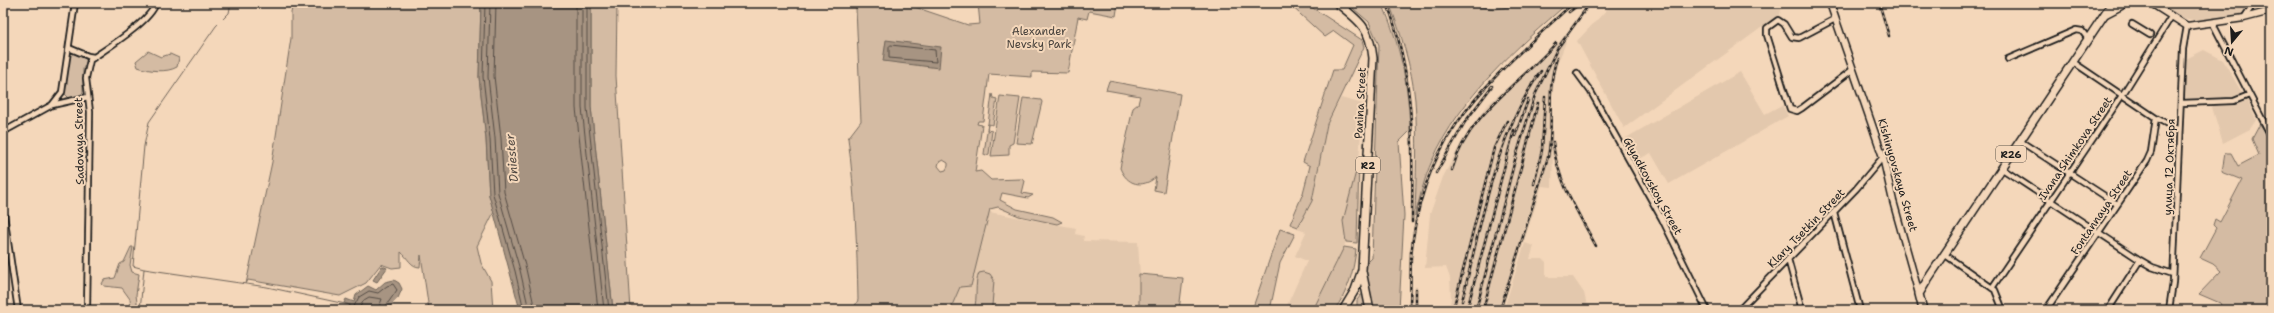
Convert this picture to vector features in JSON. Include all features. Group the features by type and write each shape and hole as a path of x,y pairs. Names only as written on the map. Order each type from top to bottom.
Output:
{"main road":[{"name":"Panina Street","path":"1337,3 1358,19 1366,29 1372,46 1373,58 1362,270 1355,290 1343,310"},
{"name":"R26","path":"1919,294 1944,254 2112,3"},
{"path":"1362,270 1370,310"},
{"name":"Kishinyovskaya Street","path":"1919,294 1923,310"}],"street":[{"path":"52,105 62,92 75,3"},
{"path":"69,48 94,57 154,11 156,3"},
{"name":"Kishinyovskaya Street","path":"1830,3 1883,158 1893,201 1919,294"},
{"path":"2104,15 2127,3"},
{"path":"2151,3 2187,26 2213,24 2271,11"},
{"path":"2244,18 2254,3"},
{"name":"Ivana Shimkova Street","path":"1992,288 2123,94 2171,16"},
{"path":"1835,19 1799,38 1792,37 1784,24 1778,20 1770,25 1767,35 1790,109 1798,111 1852,70"},
{"path":"2132,24 2150,35"},
{"path":"2213,24 2271,136"},
{"name":"улица 12 Октября","path":"2169,310 2173,274 2183,49 2187,26"},
{"path":"2008,59 2076,30 2082,31 2088,39"},
{"name":"Sadovaya Street","path":"87,310 90,119 87,70 90,60 94,57"},
{"path":"2073,62 2123,94 2156,118 2180,130"},
{"name":"Glyadkovskoy Street","path":"1577,73 1591,92 1662,219 1707,310"},
{"path":"62,92 63,96 71,101"},
{"path":"2181,103 2234,101 2249,95"},
{"path":"3,132 52,105 88,97"},
{"name":"Fontannaya Street","path":"2046,310 2149,156 2156,118"},
{"path":"2020,141 2117,204"},
{"name":"Klary Tsetkin Street","path":"1739,310 1834,212 1883,158"},
{"path":"2002,168 2098,234 2140,260 2173,274"},
{"path":"3,208 18,310"},
{"path":"1834,212 1860,310"},
{"path":"1944,254 1992,288 1998,295 2003,310"},
{"path":"1788,259 1802,310"},
{"path":"2108,310 2140,260"}],"shaded area":[{"path":"1613,3 1783,3 1780,14 1624,128 1577,41"},
{"path":"2159,3 2249,3 2241,15 2202,21 2182,18"},
{"path":"1562,39 1566,42 1557,65 1551,101 1553,152 1552,187 1542,186 1504,303 1505,305 1525,243 1534,246 1530,259 1543,259 1546,262 1546,277 1573,277 1584,293 1588,310 1449,310 1451,298 1450,278 1446,267 1425,268 1430,214 1443,177 1461,143 1486,106 1541,57 1544,59"},
{"path":"2204,50 2223,60 2242,93 2238,97 2188,101 2185,98 2186,59"},
{"path":"1740,72 1765,114 1782,105 1788,116 1669,184 1651,153 1639,159 1626,138"},
{"path":"1341,98 1363,104 1359,160 1343,220 1346,242 1313,310 1285,310 1307,261 1295,256 1306,232 1297,229 1312,201 1327,124"},
{"path":"2247,99 2256,120 2250,129 2223,143 2211,104"},
{"path":"989,212 1076,228 1075,234 1084,236 1083,241 1138,242 1142,310 950,310 960,286 971,286"}],"green space":[{"path":"293,3 481,3 479,77 486,139 489,195 494,212 477,246 481,263 491,281 493,310 429,310 421,255 420,267 417,267 414,266 401,252 401,267 392,268 381,264 366,283 340,296 248,280 246,284 272,162 291,38 291,13"},
{"path":"591,3 617,3 616,76 631,310 613,310 591,107"},
{"name":"Alexander Nevsky Park","path":"853,3 903,3 968,25 980,24 978,3 1118,3 1116,16 1089,11 1087,19 1078,17 1068,73 1032,72 1032,77 989,74 983,121 978,121 977,124 982,125 975,172 981,171 991,180 1021,179 1025,181 1022,193 1033,195 1028,198 1002,193 1000,200 1017,209 1053,217 1062,222 1057,224 1019,216 998,207 990,209 971,286 960,287 950,310 853,310 858,300 857,259 854,198 848,138 861,121 856,8","holes":["943,160 948,163 946,170 942,171 938,166 939,162"]},
{"path":"1288,3 1305,3 1362,40 1364,47 1327,124 1312,201 1298,227 1290,224 1303,193 1310,166 1303,162 1333,70 1342,70 1353,45 1334,31 1325,37"},
{"path":"1347,3 1382,3 1399,50 1408,98 1410,131 1399,142 1404,215 1399,310 1374,310 1366,278 1367,263 1372,258 1379,45 1369,22"},
{"path":"1389,3 1453,3 1495,9 1536,3 1568,3 1491,75 1458,116 1432,161 1422,188 1415,216 1417,144 1414,88 1398,26"},
{"path":"148,51 161,57 170,54 179,58 177,67 158,71 138,67 136,61"},
{"path":"71,52 83,56 87,61 83,69 83,92 79,97 69,98 64,93"},
{"path":"1109,81 1180,94 1164,192 1154,190 1156,177 1145,183 1135,183 1123,174 1120,168 1133,108 1138,104 1140,96 1106,90"},
{"path":"992,94 993,98 997,99 993,125 988,124"},
{"path":"1000,96 1020,98 1013,143 1009,145 1009,155 991,156"},
{"path":"1023,98 1041,100 1042,102 1032,144 1016,143"},
{"path":"2260,124 2271,141 2271,310 2223,310 2220,303 2199,294 2221,271 2213,264 2200,258 2216,228 2213,225 2215,219 2220,222 2242,180 2222,172 2225,153 2231,153 2238,166 2259,155 2252,139"},
{"path":"987,130 992,131 989,154 985,156 984,154"},
{"path":"1359,160 1357,243 1346,242 1343,221"},
{"path":"1280,229 1295,234 1280,263 1270,310 1252,310"},
{"path":"131,247 133,247 130,265 132,272 139,274 136,295 138,310 131,310 130,299 122,288 104,286 102,284 104,280 115,278 120,264 124,262"},
{"path":"1344,247 1356,249 1354,265 1347,289 1334,310 1313,310"},
{"path":"984,272 990,274 994,280 991,310 974,310 979,273"},
{"path":"1139,274 1183,278 1179,310 1139,310"},
{"path":"1361,295 1364,295 1367,310 1362,310 1357,306 1357,300"}],"water":[{"name":"Dniester","path":"481,3 591,3 591,107 613,310 520,310 489,195 486,139 479,77"},
{"path":"886,40 941,47 939,68 883,61"},
{"path":"382,266 387,268 377,282 373,280"},
{"path":"394,280 399,283 402,289 398,298 386,310 347,310 350,305 344,303 346,299 354,302 356,295 368,286 376,290 385,282"}],"waterway":[{"path":"144,269 133,266 144,146 149,122 216,26 229,13 231,3"},
{"path":"140,310 144,269 267,287 350,305"}],"railway":[{"path":"1387,3 1403,58 1410,111 1412,138 1412,222"},
{"path":"1411,257 1417,214 1429,176 1445,143 1464,113 1487,85 1573,3"},
{"path":"1569,12 1581,3"},
{"path":"1476,310 1515,160 1535,95 1557,49 1590,3"},
{"path":"1879,3 1889,36"},
{"path":"1452,170 1460,150 1470,132 1482,116 1496,100 1542,58 1556,43"},
{"path":"1500,310 1548,157 1551,132 1553,71 1557,58"},
{"path":"1462,301 1483,211 1501,152 1525,97 1541,71"},
{"path":"1436,173 1465,122 1492,86"},
{"path":"1534,184 1542,150 1545,97"},
{"path":"1515,136 1528,100"},
{"path":"1483,310 1538,103"},
{"path":"1453,310 1494,148 1507,121"},
{"path":"1467,310 1514,130"},
{"path":"1553,142 1555,156 1563,183 1596,246"},
{"path":"1410,310 1411,252"},
{"path":"1416,289 1416,310"}]}
